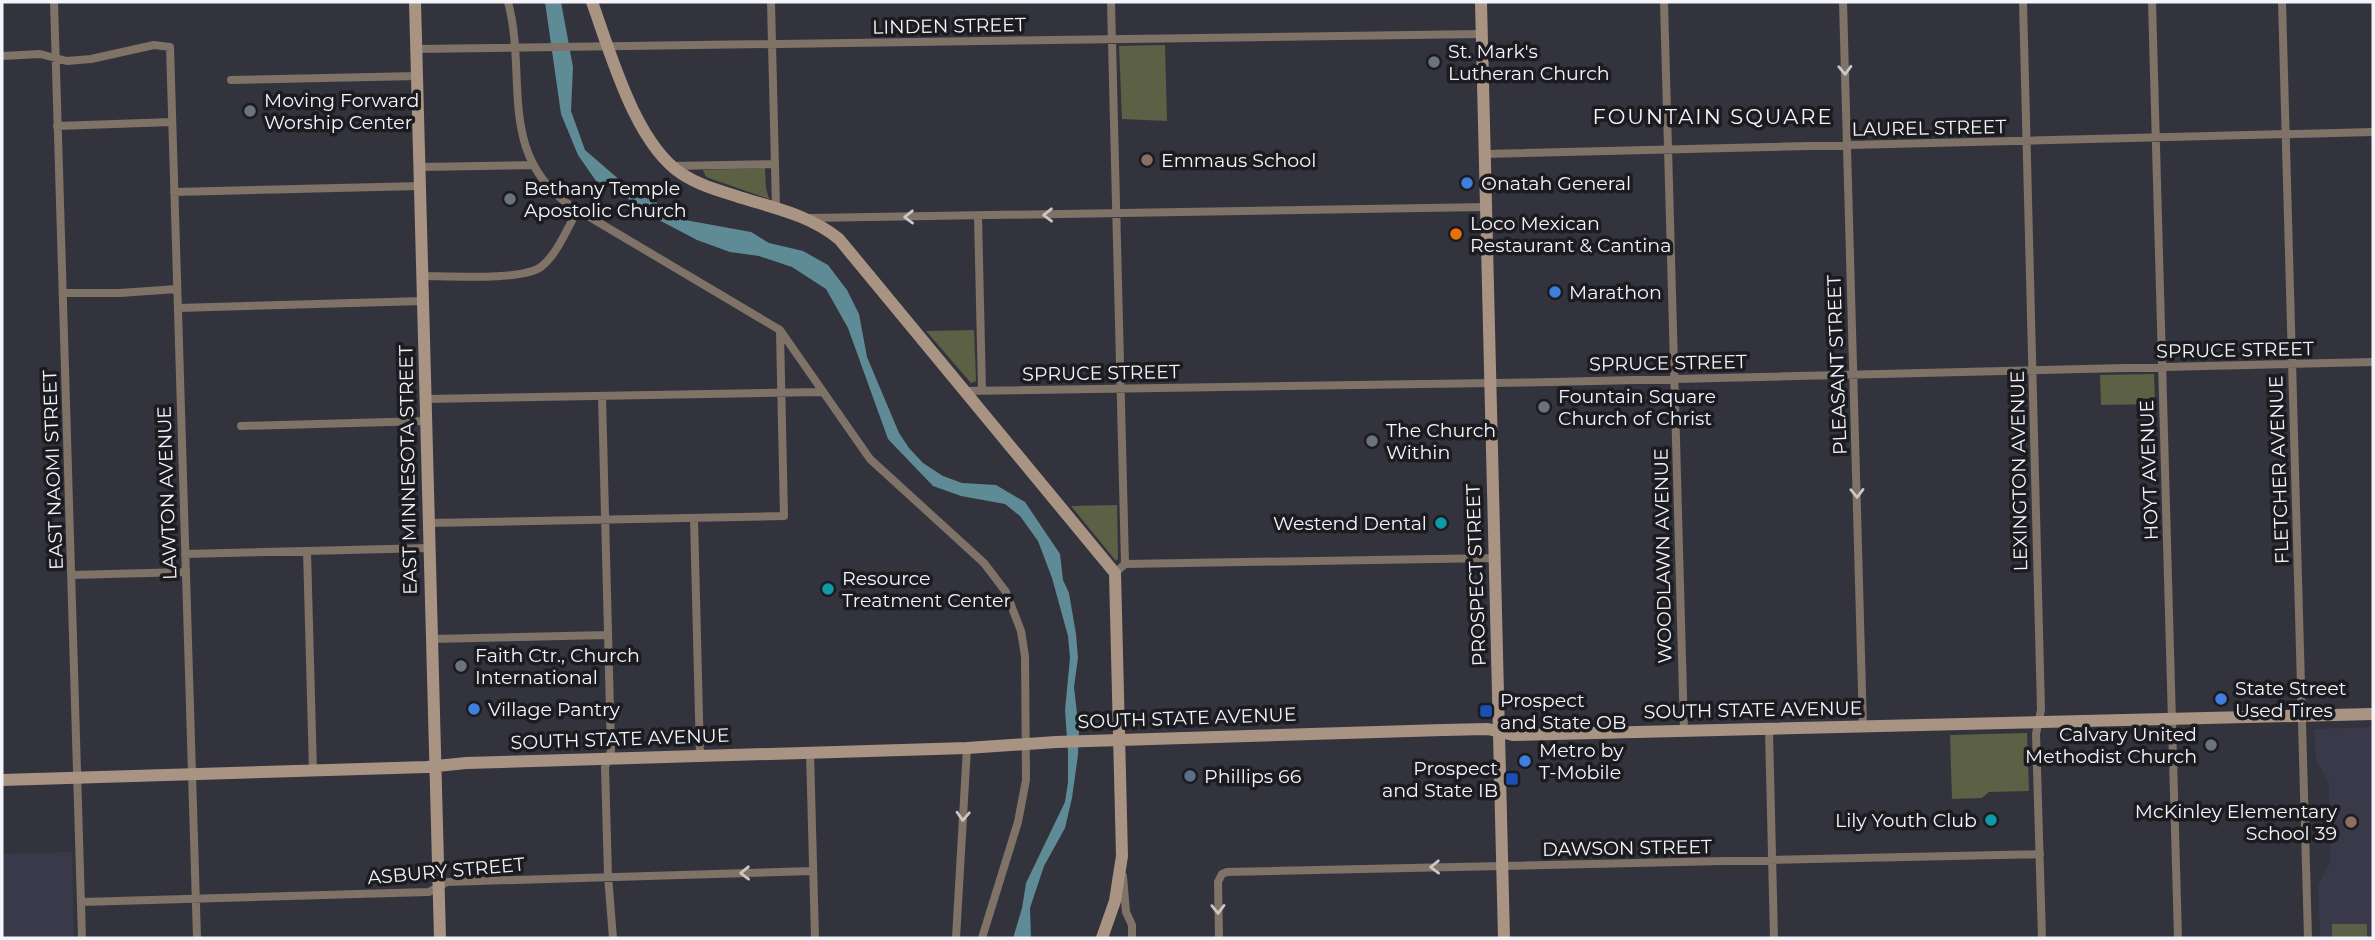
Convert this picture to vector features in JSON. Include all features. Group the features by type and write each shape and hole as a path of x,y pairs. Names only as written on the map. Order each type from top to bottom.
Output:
{"street":[{"name":"EAST NAOMI STREET","path":"54,2 82,938"},
{"name":"EAST MINNESOTA STREET","path":"415,2 440,938"},
{"path":"508,2 515,48 522,137 532,165 548,187 578,210 780,330 870,459 978,557 1002,585 1013,607 1026,660 1025,789 982,938"},
{"path":"592,2 640,125 652,146 672,166 706,187 810,218 1486,207"},
{"path":"771,2 776,208"},
{"path":"1111,2 1121,388 1119,740 1122,856 1126,912 1132,925 1132,938"},
{"name":"PROSPECT STREET","path":"1481,2 1504,938"},
{"name":"WOODLAWN AVENUE","path":"1664,2 1684,731"},
{"name":"PLEASANT STREET","path":"1843,2 1863,728"},
{"name":"LEXINGTON AVENUE","path":"2023,2 2041,710 2036,734 2042,938"},
{"name":"HOYT AVENUE","path":"2152,2 2178,938"},
{"name":"FLETCHER AVENUE","path":"2282,2 2308,938"},
{"name":"LINDEN STREET","path":"417,49 1482,34"},
{"name":"LAWTON AVENUE","path":"56,58 68,61 90,59 154,45 170,47 197,938"},
{"path":"2,56 40,54 56,58"},
{"path":"231,80 418,76"},
{"path":"57,126 172,122"},
{"name":"LAUREL STREET","path":"1485,154 2373,132"},
{"path":"672,166 775,164"},
{"path":"420,167 532,165"},
{"path":"174,191 420,186"},
{"path":"423,276 519,275 537,270 548,259 578,210"},
{"path":"978,216 982,390"},
{"path":"810,218 847,248 964,391 1120,568"},
{"path":"63,293 177,289"},
{"path":"178,308 423,301"},
{"path":"429,523 784,516 780,330"},
{"name":"SPRUCE STREET","path":"964,391 1674,379 2373,362"},
{"path":"426,399 822,392"},
{"path":"602,396 611,751 605,767 613,938"},
{"path":"241,426 426,421"},
{"path":"694,518 700,756"},
{"path":"185,554 430,548"},
{"path":"307,551 313,771"},
{"path":"1120,568 1495,558"},
{"path":"72,575 186,572"},
{"path":"432,639 608,635"},
{"name":"SOUTH STATE AVENUE","path":"2,780 967,748 1056,741 1443,730 1488,729 1513,735 2373,715"},
{"path":"1769,730 1774,938"},
{"path":"956,938 967,748"},
{"path":"810,752 815,938"},
{"name":"DAWSON STREET","path":"1219,938 1219,879 1222,874 1227,873 2040,854"},
{"path":"1102,938 1115,901 1122,856"},
{"name":"ASBURY STREET","path":"81,902 429,892 447,882 813,872"}],"shaded area":[{"path":"545,2 561,2 573,67 571,111 585,150 622,182 685,220 751,232 769,243 803,251 828,265 847,290 859,314 867,357 899,433 909,448 923,463 943,476 962,483 996,485 1025,502 1060,554 1063,580 1069,593 1076,634 1078,658 1074,687 1079,731 1078,755 1065,828 1044,866 1030,908 1031,938 1014,938 1026,883 1065,802 1068,782 1065,710 1070,658 1068,636 1052,578 1038,541 1020,516 1005,504 961,496 933,486 888,439 848,328 826,289 792,267 759,256 730,252 697,240 659,220 610,186 596,181 578,155 561,114"},
{"name":"McKinley Elementary School 39","path":"2373,727 2373,938 2320,938 2318,885 2330,862 2329,782 2316,761 2314,729"},
{"path":"72,852 74,938 2,938 2,854"}],"green space":[{"path":"1165,45 1167,121 1122,119 1119,46"},
{"path":"765,168 769,199 706,177 703,170"},
{"path":"974,330 976,381 971,383 926,331"},
{"path":"2154,374 2155,404 2101,405 2100,375"},
{"path":"1117,505 1118,559 1116,561 1071,506"},
{"path":"2027,733 2029,791 1989,792 1982,798 1952,799 1950,735"},
{"path":"2332,924 2367,924 2367,938 2332,938"}],"place":[{"name":"St. Mark's Lutheran Church","path":"1434,62"},
{"name":"Moving Forward Worship Center","path":"250,111"},
{"name":"Emmaus School","path":"1147,160"},
{"name":"Onatah General","path":"1467,183"},
{"name":"Bethany Temple Apostolic Church","path":"510,199"},
{"name":"Loco Mexican Restaurant & Cantina","path":"1456,234"},
{"name":"Marathon","path":"1555,292"},
{"name":"Fountain Square Church of Christ","path":"1544,407"},
{"name":"The Church Within","path":"1372,441"},
{"name":"Westend Dental","path":"1441,523"},
{"name":"Resource Treatment Center","path":"828,589"},
{"name":"Faith Ctr., Church International","path":"461,666"},
{"name":"State Street Used Tires","path":"2221,699"},
{"name":"Village Pantry","path":"474,709"},
{"name":"Prospect and State OB","path":"1486,711"},
{"name":"Calvary United Methodist Church","path":"2211,745"},
{"name":"Metro by T-Mobile","path":"1525,761"},
{"name":"Phillips 66","path":"1190,776"},
{"name":"Prospect and State IB","path":"1512,779"},
{"name":"Lily Youth Club","path":"1991,820"},
{"name":"McKinley Elementary School 39","path":"2351,822"}],"district":[{"name":"FOUNTAIN SQUARE","path":"1713,116"}]}
